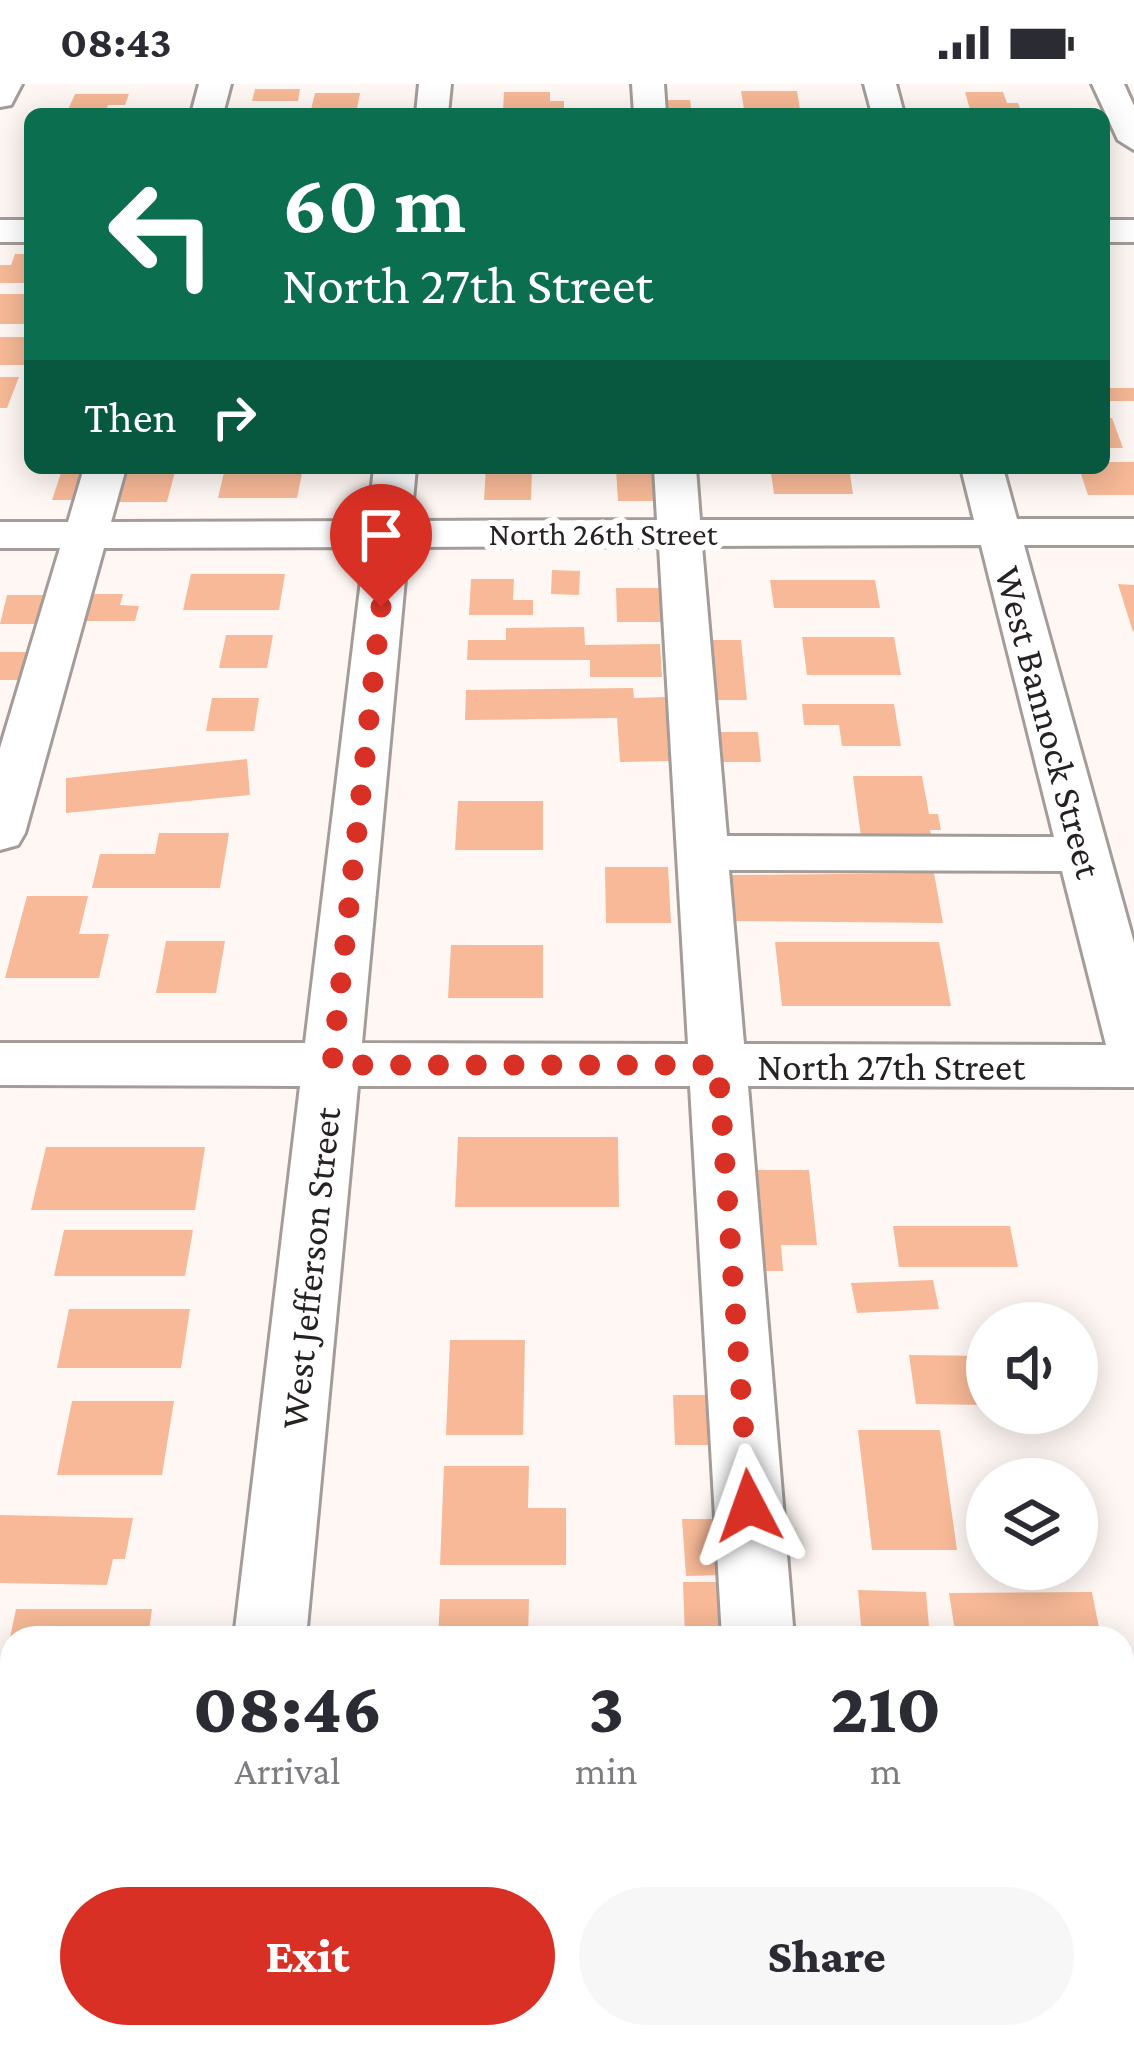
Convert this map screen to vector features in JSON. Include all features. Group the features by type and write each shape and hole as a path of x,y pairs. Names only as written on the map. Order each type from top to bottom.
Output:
{"street":[{"path":"0,98 6,84"},
{"path":"1108,84 1134,140"},
{"path":"0,832 103,474"},
{"name":"West Jefferson Street","path":"271,1626 394,474"},
{"path":"676,474 757,1626"},
{"name":"West Bannock Street","path":"984,474 1134,1045"},
{"name":"North 26th Street","path":"0,535 1134,532"},
{"path":"703,853 1084,854"},
{"name":"North 27th Street","path":"0,1064 1134,1066"}],"building":[{"path":"255,89 300,89 298,101 252,101"},
{"path":"741,91 797,91 800,108 744,108"},
{"path":"504,92 550,92 550,101 564,101 564,108 503,108"},
{"path":"965,92 1003,92 1007,103 1018,103 1020,108 970,108"},
{"path":"315,93 360,93 357,108 311,108"},
{"path":"75,94 129,94 125,105 69,108"},
{"path":"662,100 690,100 691,108 663,108"},
{"path":"15,254 24,254 24,283 0,283 0,265 11,265"},
{"path":"0,294 24,294 24,324 0,324"},
{"path":"0,337 24,337 24,365 0,365"},
{"path":"0,377 19,377 7,408 0,408"},
{"path":"1110,388 1134,388 1134,401 1110,401"},
{"path":"1110,418 1112,418 1123,448 1110,448"},
{"path":"1110,462 1134,462 1134,495 1088,495 1081,474 1110,474"},
{"path":"61,474 95,474 87,500 52,500"},
{"path":"121,474 174,474 167,502 113,502"},
{"path":"224,474 302,474 297,498 218,498"},
{"path":"486,474 532,474 531,500 484,500"},
{"path":"616,474 655,474 657,501 618,501"},
{"path":"771,474 850,474 853,494 774,494"},
{"path":"552,570 580,571 579,595 551,594"},
{"path":"191,574 285,574 279,610 183,610"},
{"path":"471,579 514,579 513,600 533,600 533,615 469,615"},
{"path":"770,580 875,580 880,608 774,608"},
{"path":"1118,584 1134,585 1133,632"},
{"path":"616,588 664,588 666,622 617,622"},
{"path":"91,594 123,594 120,605 139,606 135,621 83,621"},
{"path":"7,595 56,595 48,624 0,624"},
{"path":"584,627 585,645 660,644 662,677 590,677 590,660 467,660 468,640 506,640 506,628"},
{"path":"226,635 273,635 267,668 219,668"},
{"path":"802,637 894,637 901,675 807,675"},
{"path":"699,640 741,640 747,700 704,700"},
{"path":"0,652 27,652 18,680 0,680"},
{"path":"633,688 634,698 665,697 671,761 620,762 617,718 465,720 466,690"},
{"path":"212,698 259,698 254,731 206,731"},
{"path":"802,704 894,704 901,746 842,746 839,725 804,725"},
{"path":"711,732 758,732 761,762 713,762"},
{"path":"247,759 250,795 66,813 66,778"},
{"path":"853,776 922,776 929,814 938,814 941,830 930,830 932,837 861,837"},
{"path":"458,801 543,801 543,850 455,850"},
{"path":"159,833 229,833 220,888 92,888 100,854 155,854"},
{"path":"605,867 668,867 671,923 606,923"},
{"path":"934,873 943,923 730,921 726,875"},
{"path":"27,896 88,896 79,934 109,934 99,978 5,978"},
{"path":"166,941 225,941 216,993 156,993"},
{"path":"775,942 939,942 951,1006 782,1006"},
{"path":"451,945 543,945 543,998 448,998"},
{"path":"458,1137 618,1137 619,1207 455,1207"},
{"path":"46,1147 205,1147 195,1210 31,1210"},
{"path":"745,1170 809,1170 817,1245 781,1245 783,1271 753,1271"},
{"path":"893,1226 1010,1226 1018,1267 899,1267"},
{"path":"64,1230 193,1230 185,1276 54,1276"},
{"path":"933,1280 939,1309 857,1313 851,1283"},
{"path":"69,1309 190,1309 181,1368 57,1368"},
{"path":"450,1340 525,1340 523,1435 446,1435"},
{"path":"909,1355 966,1356 966,1405 916,1404"},
{"path":"673,1395 714,1395 717,1445 675,1445"},
{"path":"72,1401 174,1401 162,1475 57,1475"},
{"path":"858,1430 940,1430 957,1550 872,1550"},
{"path":"444,1466 529,1466 528,1508 566,1508 566,1565 440,1565"},
{"path":"0,1515 133,1518 125,1559 113,1559 107,1585 0,1583"},
{"path":"682,1519 721,1519 725,1575 686,1576"},
{"path":"683,1582 722,1582 726,1626 685,1626"},
{"path":"858,1590 926,1592 929,1626 861,1626"},
{"path":"1092,1592 1099,1626 954,1626 949,1593"},
{"path":"440,1599 529,1599 528,1626 439,1626"},
{"path":"16,1609 152,1609 150,1626 12,1626"}],"route":[{"path":"381,607 332,1065 718,1065 749,1506"}]}
